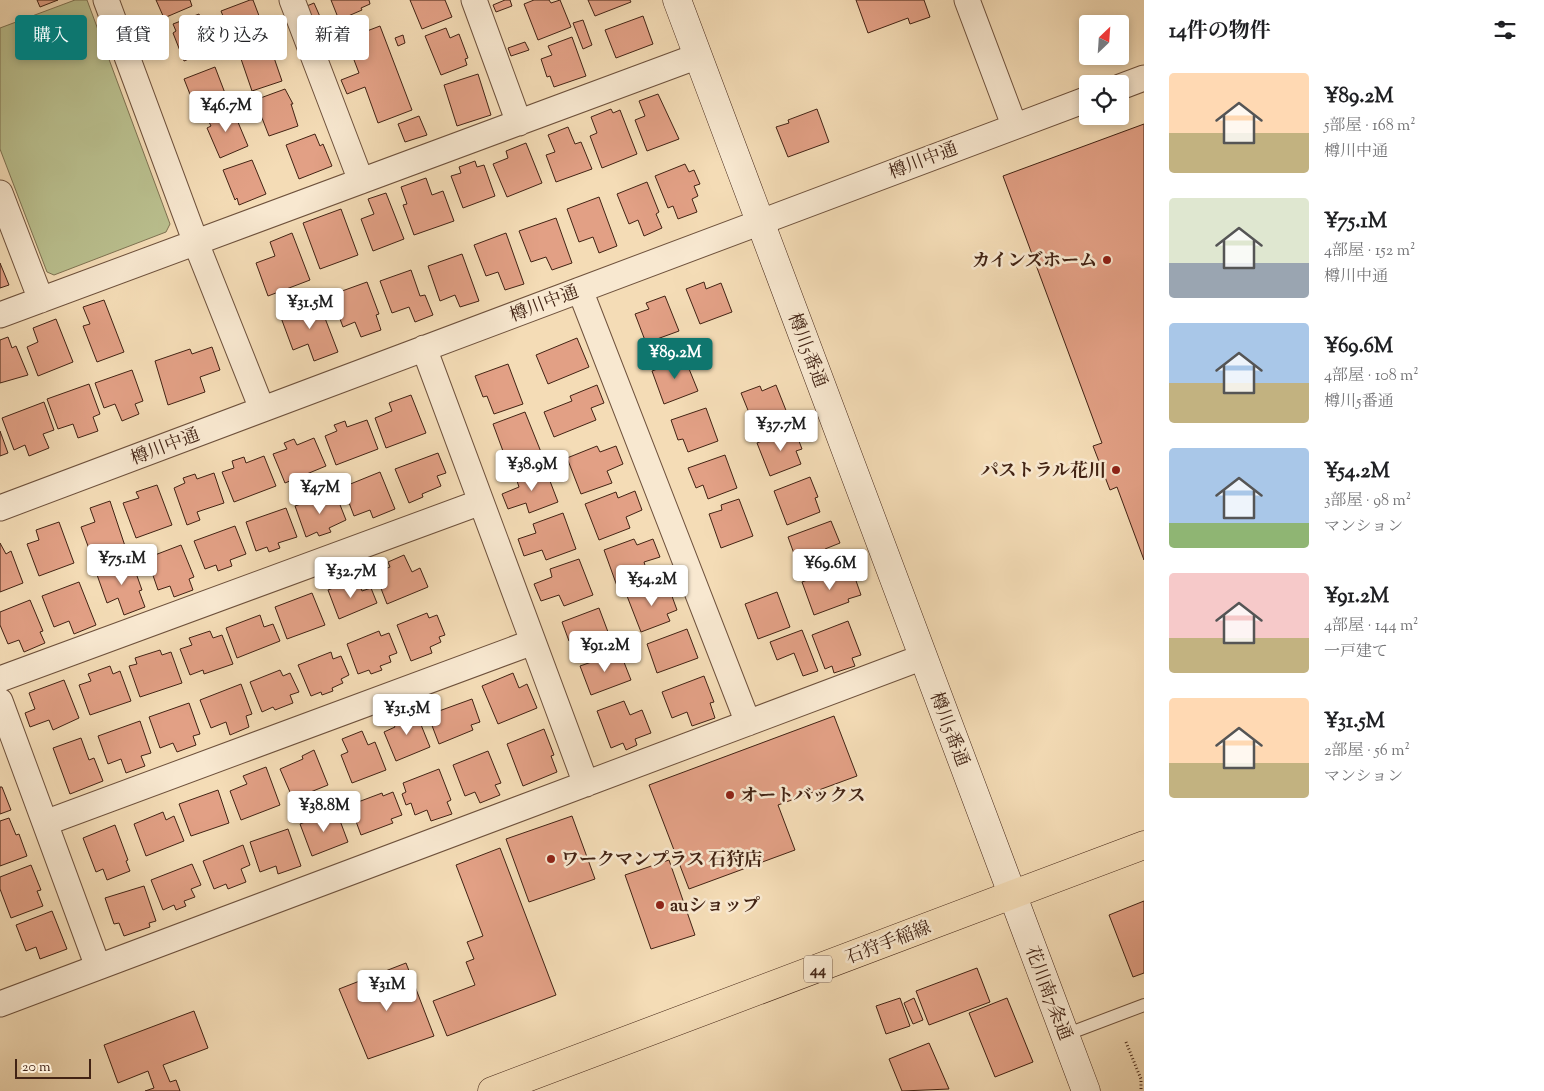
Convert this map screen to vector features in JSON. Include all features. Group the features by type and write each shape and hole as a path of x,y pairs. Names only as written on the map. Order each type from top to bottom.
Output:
{"main road":[{"name":"石狩手稲線","path":"503,1089 1144,845"}],"street":[{"path":"106,0 196,243 262,409"},
{"path":"292,0 361,181"},
{"path":"474,0 519,123"},
{"name":"樽川5番通","path":"677,0 1012,896"},
{"path":"967,0 1014,125"},
{"path":"0,315 698,56"},
{"path":"1129,84 1144,78"},
{"name":"樽川中通","path":"0,508 1079,101"},
{"path":"0,193 41,300"},
{"path":"580,290 748,723"},
{"path":"424,348 586,784"},
{"path":"0,679 481,502"},
{"path":"45,823 533,642"},
{"path":"0,1004 923,657"},
{"path":"0,702 98,967"},
{"name":"花川南7条通","path":"1012,896 1086,1091"}],"lane":[{"path":"1065,1035 1144,1005"}],"path":[{"path":"1126,1042 1142,1079 1141,1091"}],"green space":[{"path":"75,0 87,0 97,27 97,60 109,60 170,224 166,232 54,275 47,272 0,149 0,28 15,22 15,60 87,60 87,15 35,15"}],"building":[{"path":"37,0 58,0 40,7"},
{"path":"156,0 190,0 192,6 169,16 163,15"},
{"path":"253,0 259,15 223,15 221,11"},
{"path":"331,0 369,0 370,4 361,8 362,10 350,15 337,15"},
{"path":"410,0 445,0 452,17 422,29"},
{"path":"510,0 512,6 496,12 493,5"},
{"path":"534,0 549,0 551,3 560,0 571,27 538,40 524,4"},
{"path":"588,0 630,0 631,2 595,16"},
{"path":"856,0 924,0 930,17 910,24 908,18 868,33"},
{"path":"314,3 319,15 305,15 302,8"},
{"path":"643,16 653,44 616,58 605,30"},
{"path":"583,20 592,45 583,49 573,23"},
{"path":"179,22 179,48 173,33 176,31 173,24"},
{"path":"380,26 412,110 378,123 365,87 347,94 341,80 359,73 354,60 369,60 369,30"},
{"path":"446,28 450,38 459,34 468,58 465,59 467,65 441,75 425,36"},
{"path":"403,35 405,43 398,46 395,38"},
{"path":"572,37 586,76 554,87 550,76 547,77 541,59 552,55 548,46"},
{"path":"525,42 529,50 511,56 508,48"},
{"path":"241,60 275,60 282,81 252,91"},
{"path":"215,67 228,101 197,112 184,79"},
{"path":"478,74 491,115 457,126 444,85"},
{"path":"285,89 293,104 291,104 298,126 269,136 255,100"},
{"path":"658,94 679,139 647,151 635,120 645,116 639,101"},
{"path":"232,108 248,146 220,158 207,128 211,126 207,118"},
{"path":"611,109 613,113 620,110 637,154 602,168 590,136 597,133 591,117"},
{"path":"817,109 829,142 788,157 776,127 789,123 788,120"},
{"path":"419,116 427,135 405,142 398,124"},
{"path":"1144,124 1144,560 1117,487 1110,490 1093,446 1102,443 1003,176"},
{"path":"568,127 575,144 581,142 592,169 556,182 546,155 555,152 548,135"},
{"path":"315,134 320,146 323,144 332,166 299,179 286,145"},
{"path":"526,143 542,183 507,197 493,164 508,158 506,151"},
{"path":"252,160 266,194 239,205 237,198 235,200 223,170"},
{"path":"475,161 477,167 484,165 495,196 463,208 451,176 461,173 459,167"},
{"path":"685,164 689,172 694,170 700,184 694,186 698,196 692,199 697,212 678,219 673,206 668,208 655,176"},
{"path":"426,178 432,195 443,191 454,221 414,235 403,205 407,204 401,187"},
{"path":"647,182 659,212 656,214 662,228 644,236 638,220 629,224 617,194"},
{"path":"386,193 404,239 373,251 361,219 374,214 368,199"},
{"path":"599,197 617,246 599,253 593,237 579,242 567,209"},
{"path":"341,209 358,255 320,269 303,223"},
{"path":"556,218 572,263 552,270 546,257 531,262 519,231"},
{"path":"292,233 310,280 268,296 256,263 275,256 270,242"},
{"path":"506,233 524,284 505,290 498,272 486,276 474,245"},
{"path":"462,254 479,301 460,307 455,295 440,301 428,266"},
{"path":"0,263 9,285 0,288"},
{"path":"411,270 420,296 425,295 433,315 415,322 409,307 392,313 380,281"},
{"path":"367,282 379,314 376,315 381,330 361,337 355,322 343,327 331,295"},
{"path":"704,282 706,289 721,283 732,312 700,324 686,289"},
{"path":"665,296 679,331 646,343 635,314 649,309 646,303"},
{"path":"104,300 124,352 97,362 83,326 90,324 83,307"},
{"path":"318,300 338,352 314,361 308,344 293,350 280,315"},
{"path":"56,319 73,362 38,376 27,347 38,342 33,328"},
{"path":"8,337 12,348 16,346 28,375 0,383 0,340"},
{"path":"577,338 589,367 548,384 536,355"},
{"path":"212,347 220,370 200,377 205,392 168,405 155,361 190,349 192,354"},
{"path":"683,354 698,391 664,404 652,371 668,365 666,360"},
{"path":"508,364 523,404 494,414 487,396 483,397 475,376"},
{"path":"132,370 143,401 135,404 139,414 122,421 115,404 104,408 95,383"},
{"path":"89,384 100,414 93,417 98,431 78,438 73,424 58,429 47,399"},
{"path":"597,385 604,403 591,408 596,420 554,437 544,412 572,401 570,396"},
{"path":"776,385 789,418 756,430 741,393 760,386 762,391"},
{"path":"411,395 426,433 386,448 375,418 392,411 389,403"},
{"path":"44,402 54,430 43,434 49,448 29,456 25,445 14,450 2,418"},
{"path":"706,408 718,441 688,452 683,439 678,440 671,420"},
{"path":"525,412 543,457 510,470 493,424"},
{"path":"367,420 378,449 336,465 325,436 337,431 334,425 345,421 347,427"},
{"path":"794,428 802,449 796,451 801,464 770,476 757,443"},
{"path":"0,431 8,453 0,456"},
{"path":"314,438 326,466 285,483 273,454 287,449 284,443 294,439 297,445"},
{"path":"597,446 600,452 616,446 623,464 607,471 612,483 581,494 567,458"},
{"path":"438,453 446,473 437,476 441,486 422,494 423,497 409,503 395,469"},
{"path":"725,455 737,488 708,499 703,485 696,488 688,468"},
{"path":"264,456 276,486 234,502 222,472 234,468 232,461 244,457 246,463"},
{"path":"545,468 558,502 529,513 526,503 508,509 502,494 519,487 516,478"},
{"path":"380,472 395,509 373,518 370,510 354,516 343,487"},
{"path":"214,473 224,503 197,512 200,520 187,525 174,488 185,483 183,478 195,474 197,479"},
{"path":"810,477 818,497 815,498 820,512 787,525 774,491"},
{"path":"157,485 172,525 136,538 123,503 139,498 136,492"},
{"path":"635,491 642,510 626,517 630,528 599,540 585,504 616,492 618,498"},
{"path":"335,492 346,520 329,528 331,532 319,536 317,532 306,537 295,506"},
{"path":"739,499 753,536 721,548 709,514 722,510 721,505"},
{"path":"110,501 125,546 92,557 81,527 95,522 90,508"},
{"path":"286,508 297,537 278,543 280,548 269,552 267,547 256,551 246,522"},
{"path":"563,513 576,549 546,560 542,550 524,556 518,539 536,533 533,524"},
{"path":"831,521 840,543 825,549 830,563 801,573 788,537"},
{"path":"59,522 74,563 39,576 27,544 39,540 36,530"},
{"path":"235,526 246,554 230,560 232,566 218,571 216,565 205,569 194,541"},
{"path":"634,539 637,545 653,539 660,557 644,562 648,575 617,586 604,550"},
{"path":"0,543 6,554 11,551 23,583 0,592"},
{"path":"181,545 194,577 189,579 193,590 174,597 170,586 158,590 147,558"},
{"path":"404,555 412,572 420,568 428,587 387,604 375,573 390,567 388,562"},
{"path":"131,559 142,590 139,591 145,607 124,615 118,598 107,603 96,572"},
{"path":"579,559 593,595 564,606 559,595 541,601 534,584 552,577 550,569"},
{"path":"837,569 841,580 854,575 861,595 848,599 849,602 814,615 802,582"},
{"path":"357,579 362,591 371,588 377,603 339,619 328,590"},
{"path":"79,582 96,625 74,634 69,621 54,627 42,596"},
{"path":"655,585 658,592 669,588 677,610 667,614 670,621 641,632 627,596"},
{"path":"777,592 790,627 758,639 745,604"},
{"path":"312,593 325,625 287,639 275,607"},
{"path":"30,600 43,631 40,632 45,643 24,652 19,640 8,644 0,625 0,612"},
{"path":"599,608 611,640 578,652 573,640 569,641 562,622"},
{"path":"427,613 429,618 437,615 445,635 439,637 441,642 430,647 432,653 411,661 397,625"},
{"path":"260,615 264,627 273,624 280,641 237,658 226,628"},
{"path":"848,621 861,655 852,658 855,666 834,673 832,666 825,669 812,635"},
{"path":"687,629 698,658 657,673 647,644"},
{"path":"802,630 818,671 803,676 794,653 777,660 770,642"},
{"path":"210,631 213,638 222,635 233,664 204,674 203,670 190,675 180,649 192,645 189,638"},
{"path":"379,631 381,636 389,633 397,653 389,656 391,662 380,666 382,670 371,674 369,670 358,674 347,644"},
{"path":"160,650 162,655 171,652 182,683 140,697 129,666 137,664 135,658"},
{"path":"331,652 333,659 341,656 349,675 341,679 343,683 332,688 333,691 322,695 321,692 311,696 298,665"},
{"path":"620,652 631,680 591,695 580,666"},
{"path":"110,666 113,674 120,671 131,701 90,715 79,685 91,681 88,674"},
{"path":"280,670 283,676 290,673 299,692 290,695 293,703 275,710 273,707 262,712 250,682"},
{"path":"513,673 519,688 527,684 537,708 498,724 482,686"},
{"path":"704,676 714,702 710,703 715,718 692,726 687,712 672,718 662,692"},
{"path":"64,680 79,718 53,730 49,720 30,727 25,713 35,709 29,693"},
{"path":"241,684 252,714 246,716 249,727 230,735 226,722 211,728 200,700"},
{"path":"472,699 480,722 471,725 473,730 439,744 428,715"},
{"path":"624,701 630,715 642,710 651,733 635,739 637,745 626,750 623,743 611,748 597,711"},
{"path":"189,703 200,734 193,736 196,745 177,752 173,743 160,748 149,717"},
{"path":"415,710 430,747 396,761 384,732 395,727 391,719"},
{"name":"オートバックス","path":"834,716 857,776 778,805 795,850 689,889 649,785"},
{"path":"140,721 151,753 141,756 145,766 126,773 121,759 108,764 98,736"},
{"path":"544,729 554,755 551,756 557,772 523,786 507,744"},
{"path":"362,731 368,745 375,742 386,770 352,783 341,755 348,752 342,739"},
{"path":"81,738 89,760 94,758 103,781 70,794 53,748"},
{"path":"314,750 328,785 293,799 280,769 303,759 302,756"},
{"path":"488,751 501,783 495,785 500,795 480,803 475,792 465,796 453,765"},
{"path":"266,767 280,805 241,820 230,791 247,784 243,776"},
{"path":"439,769 451,800 447,802 452,814 431,821 427,810 415,815 411,803 406,805 402,794 406,792 403,783"},
{"path":"0,787 2,787 11,810 0,814"},
{"path":"218,790 229,823 191,836 179,804"},
{"path":"393,792 402,815 391,819 393,823 361,835 350,805 382,793 383,796"},
{"path":"336,810 348,842 312,856 300,824"},
{"path":"163,812 166,820 174,816 184,841 146,856 134,824"},
{"name":"ワークマンプラス 石狩店","path":"572,816 595,879 529,902 506,839"},
{"path":"9,818 16,835 19,834 27,856 0,866 0,821"},
{"path":"115,825 128,860 126,861 130,871 107,880 103,869 96,872 83,838"},
{"path":"288,829 301,866 278,874 276,866 260,872 250,842"},
{"path":"243,845 250,865 241,869 246,882 228,889 226,884 214,889 203,861"},
{"path":"500,848 556,995 447,1036 433,1001 475,985 466,962 474,959 467,942 483,936 456,865"},
{"name":"auショップ","path":"669,860 695,935 651,949 625,875"},
{"path":"192,864 201,885 191,889 195,897 184,901 186,906 176,910 174,905 163,910 151,880"},
{"path":"31,865 41,890 37,891 43,906 11,918 0,889 0,877"},
{"path":"144,886 156,921 149,923 150,927 124,936 119,923 114,924 105,898"},
{"path":"1144,901 1144,973 1133,977 1109,915"},
{"path":"52,911 67,949 40,959 36,947 26,951 16,925"},
{"path":"406,963 434,1036 368,1059 339,989"},
{"path":"977,968 990,1002 929,1025 916,991"},
{"path":"900,998 910,1026 886,1034 876,1006"},
{"path":"914,998 923,1020 913,1024 904,1003"},
{"path":"1007,998 1033,1062 995,1077 969,1013"},
{"path":"194,1011 208,1048 163,1065 170,1082 176,1080 180,1091 145,1091 154,1088 148,1071 118,1083 104,1045"},
{"path":"929,1043 949,1089 902,1091 889,1059"}],"place":[{"name":"カインズホーム","path":"1107,260"},
{"name":"パストラル花川","path":"1116,470"},
{"name":"オートバックス","path":"730,795"},
{"name":"ワークマンプラス 石狩店","path":"551,859"},
{"name":"auショップ","path":"660,905"}]}
